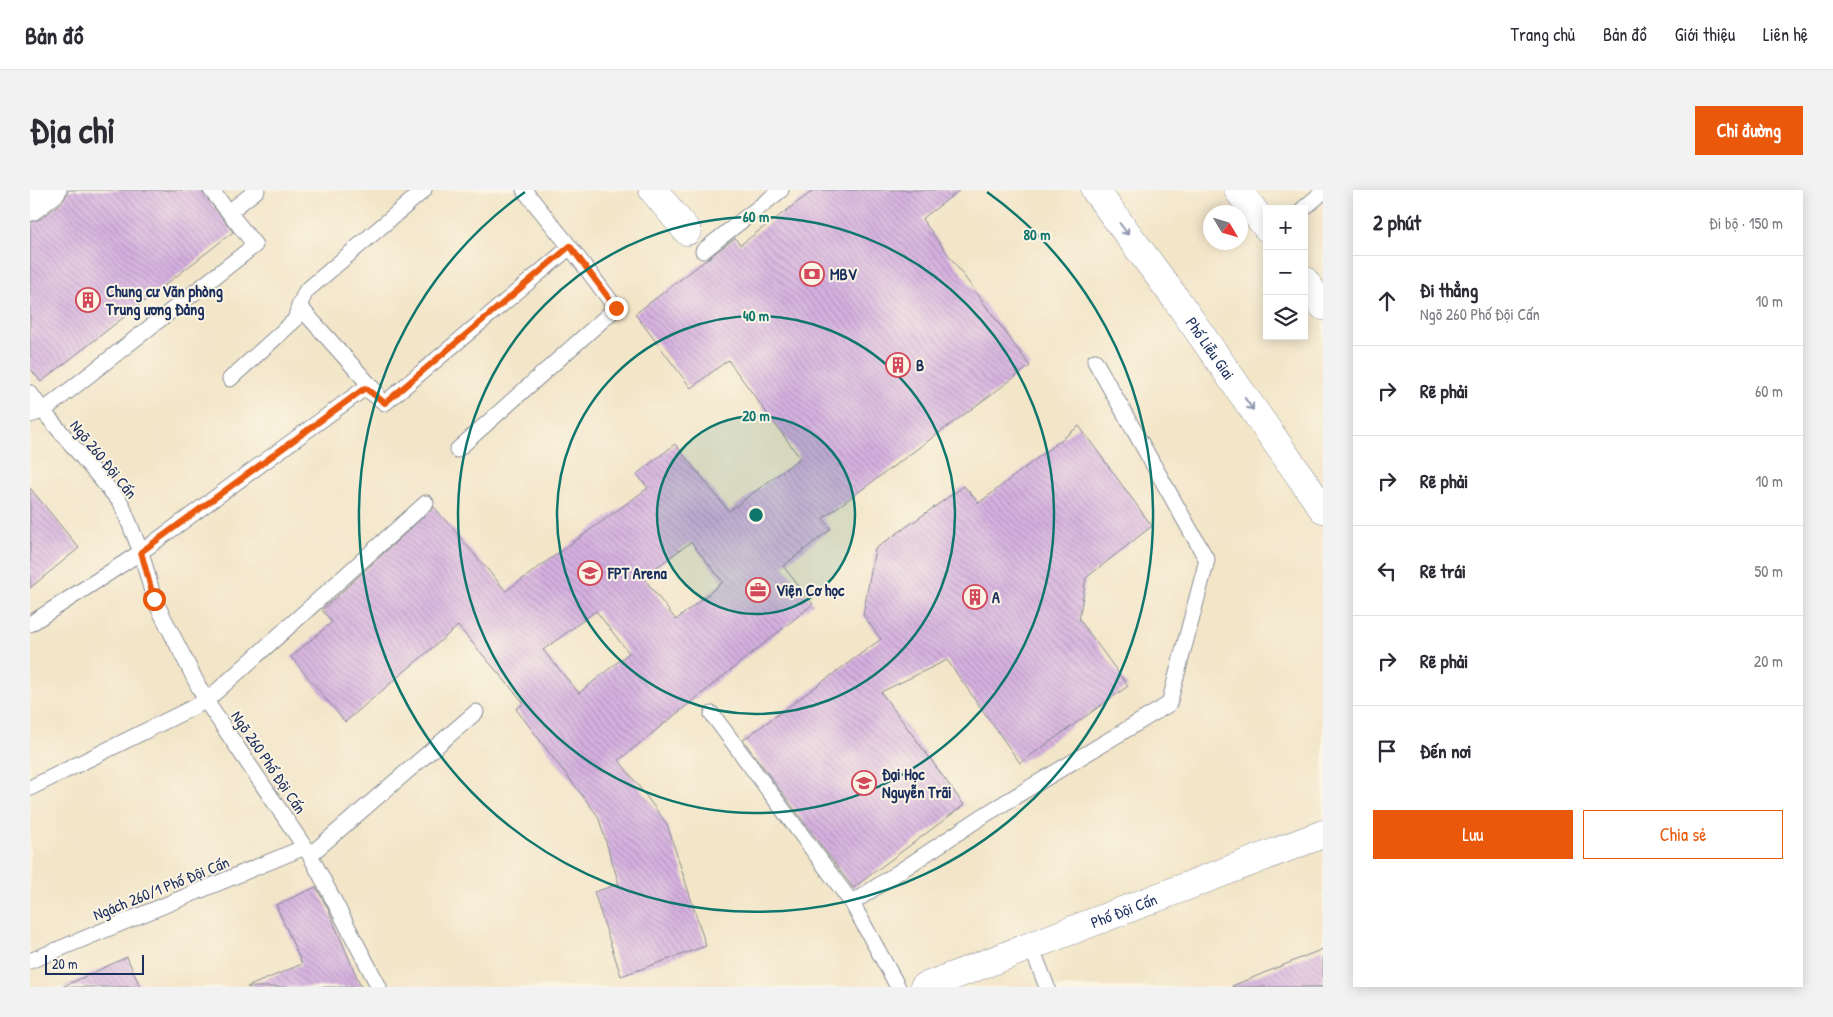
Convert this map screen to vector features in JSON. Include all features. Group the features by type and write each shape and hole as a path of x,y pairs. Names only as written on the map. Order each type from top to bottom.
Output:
{"street":[{"path":"653,190 695,241"},
{"name":"Phố Liễu Giai","path":"1095,190 1176,299 1323,510"},
{"path":"1238,190 1263,223"},
{"path":"1308,285 1323,306"},
{"name":"Phố Đội Cấn","path":"924,987 1323,834"}],"lane":[{"path":"37,413 255,245 211,190"},
{"path":"229,212 257,190"},
{"path":"230,379 295,320 306,290 424,190"},
{"path":"457,450 616,308 570,246 524,190"},
{"path":"695,241 781,190"},
{"path":"1308,205 1323,192"},
{"path":"385,403 570,246"},
{"path":"299,306 385,403"},
{"path":"852,903 986,814 1169,704 1207,560 1095,361"},
{"path":"30,624 141,552 365,388 385,403"},
{"name":"Ngõ 260 Đội Cấn","path":"30,393 37,413 121,504 141,552"},
{"path":"30,788 206,701 426,503"},
{"name":"Ngõ 260 Phố Đội Cấn","path":"141,552 154,599 206,701 308,851 379,987"},
{"name":"Ngách 260/1 Phố Đội Cấn","path":"30,961 308,851 476,712"},
{"path":"712,714 852,903 898,987"},
{"path":"1032,946 1047,987"}],"building":[{"name":"Chung cư Văn phòng Trung ương Đảng","path":"68,190 201,190 233,232 41,382 30,368 30,222 40,219 62,202"},
{"path":"814,190 960,190 922,219 1030,366 823,518 831,529 783,566 813,604 619,760 667,824 706,946 621,976 594,892 619,884 598,816 516,709 524,703 458,626 345,722 291,657 332,622 322,610 434,507 506,591 648,488 637,474 675,444 729,511 800,458 728,360 691,388 635,314 735,238 740,245","holes":["691,542 723,582 676,620 643,577","596,611 629,653 579,693 543,650"]},
{"name":"A","path":"1079,426 1152,526 1086,578 1079,619 1128,686 1020,763 947,660 881,692 964,805 853,888 743,740 881,639 863,615 875,549 964,486 979,503"},
{"path":"30,488 79,548 30,588"},
{"path":"316,887 328,909 361,987 247,987 302,964 276,905"},
{"path":"1323,949 1323,987 1232,987 1232,986"},
{"path":"127,957 140,987 62,987"}],"place":[{"name":"MBV","path":"812,274"},
{"name":"Chung cư Văn phòng Trung ương Đảng","path":"88,300"},
{"name":"B","path":"898,365"},
{"name":"FPT Arena","path":"590,573"},
{"name":"Viện Cơ học","path":"758,590"},
{"name":"A","path":"975,597"},
{"name":"Đại Học Nguyễn Trãi","path":"864,783"}],"route":[{"path":"154,599 141,552 365,388 385,403 570,246 616,308"}]}
